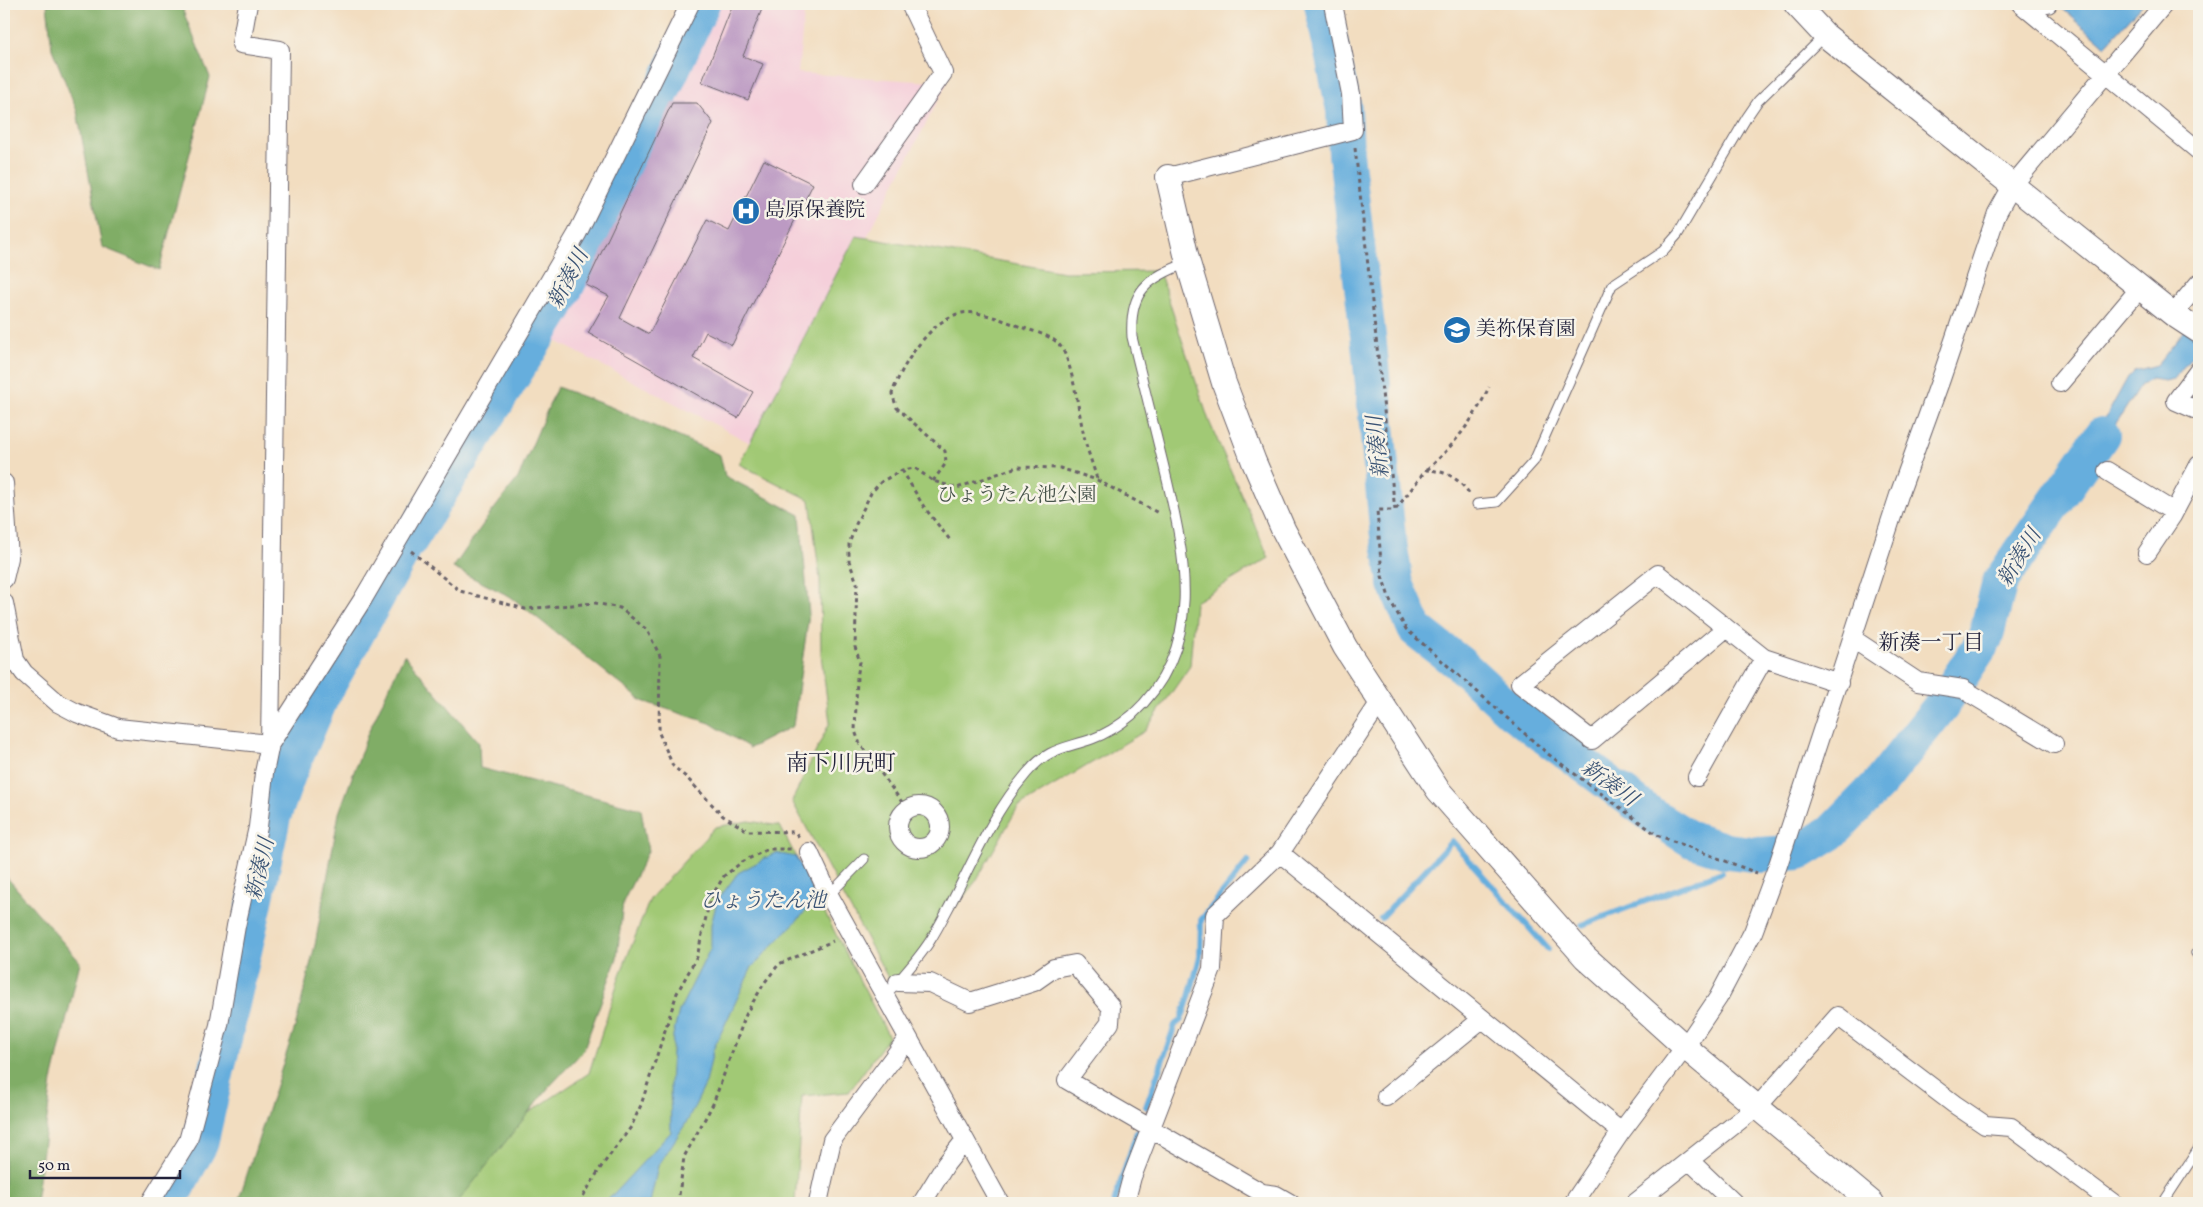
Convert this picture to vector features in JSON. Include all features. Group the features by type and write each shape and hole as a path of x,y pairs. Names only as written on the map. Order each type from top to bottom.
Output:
{"street":[{"path":"150,1203 188,1141 219,1025 236,926 258,826 264,773 270,744 280,50 241,44 248,4"},
{"path":"270,744 363,599 396,539 510,351 577,234 690,4"},
{"path":"864,184 943,73 910,4"},
{"path":"1333,4 1351,94 1348,131 1168,177 1188,263 1224,382 1280,521 1341,639 1438,790 1585,957 1686,1047 1872,1203"},
{"path":"1796,4 1825,35 2140,288 2185,321 2199,283"},
{"path":"2021,4 2199,150"},
{"path":"1573,1203 1621,1132 1686,1047 1718,998 1753,932 1776,872 1899,495 1997,213 2012,186 2164,4"},
{"path":"2060,382 2140,288"},
{"path":"2199,370 2176,400 2199,411"},
{"path":"2147,553 2174,512 2199,465"},
{"path":"2107,471 2174,512"},
{"path":"4,483 9,558 4,579"},
{"path":"1726,628 1592,740 1520,684 1658,574 1764,658 1839,683"},
{"path":"4,603 9,664 24,673 58,703 77,713 118,728 270,744"},
{"path":"1853,639 1918,682 1962,689 2054,744"},
{"path":"1697,778 1764,658"},
{"path":"1125,1203 1150,1129 1212,969 1214,915 1280,853 1380,702"},
{"path":"810,852 829,895 1000,1203"},
{"path":"1280,853 1621,1132"},
{"path":"898,982 930,982 970,1002 1034,982 1054,968 1075,964 1111,1007 1110,1023 1067,1080 1262,1193 1276,1195 1290,1203"},
{"path":"1635,1203 1758,1106 1838,1016 1962,1110 1985,1125 2011,1128 2113,1203"},
{"path":"1386,1097 1482,1019"},
{"path":"818,1203 832,1140 908,1038"},
{"path":"922,1203 946,1164 965,1140"},
{"path":"1690,1161 1734,1203"}],"lane":[{"path":"1477,504 1498,502 1534,461 1612,284 1663,251 1678,234 1746,117 1758,101 1825,35"},
{"path":"885,996 930,941 981,842 1005,802 1028,772 1057,749 1092,739 1108,732 1132,714 1158,686 1171,662 1182,628 1186,590 1183,553 1132,337 1131,318 1137,296 1151,279 1188,263"},
{"path":"829,895 864,859"},
{"path":"2199,949 2196,953 2199,956"},
{"path":"2163,1203 2199,1148"}],"path":[{"path":"1348,131 1394,510"},
{"path":"934,481 946,463 944,451 897,408 892,394 907,362 924,340 942,322 962,313 981,315 1018,326 1052,338 1062,348 1097,480"},
{"path":"1394,510 1426,470 1451,448 1479,409 1489,388"},
{"path":"908,809 860,744 855,731 857,677 860,662 855,647 857,583 849,561 849,544 856,524 872,493 881,482 902,470 915,468 934,481 956,488 1017,466 1060,468 1097,480 1176,523"},
{"path":"902,470 924,507 950,540"},
{"path":"1426,470 1442,470 1462,484 1477,504"},
{"path":"1394,510 1377,510 1382,576 1390,600 1406,629 1548,754 1656,835 1776,872"},
{"path":"396,539 460,591 525,608 595,603 620,608 647,630 660,656 659,733 673,766 705,795 723,816 748,831 795,832 810,852"},
{"path":"579,1203 601,1167 631,1127 641,1105 677,993 697,957 710,899 724,876 742,862 768,849 810,852"},
{"path":"678,1203 684,1157 713,1104 747,1012 765,982 779,964 851,934"}],"shaded area":[{"name":"島原保養院","path":"709,4 805,4 798,73 947,83 758,447 552,339"}],"green space":[{"path":"47,4 189,4 183,11 210,77 159,270 102,247 77,111 52,49"},
{"name":"ひょうたん池公園","path":"856,236 1064,272 1159,271 1209,421 1269,558 1195,602 1190,666 1145,731 1018,807 976,881 893,987 792,801 830,722 821,655 820,580 810,500 739,464"},
{"path":"557,387 611,407 720,455 725,476 800,515 809,614 793,726 750,748 710,723 642,701 511,597 453,568 518,478"},
{"path":"404,655 479,743 480,768 641,809 648,851 623,902 617,958 583,1051 549,1087 457,1203 236,1203 239,1199 296,1024 315,945 339,813 368,733"},
{"path":"749,821 780,826 889,1037 849,1092 802,1096 795,1203 444,1203 461,1158 589,1073 620,975 650,899 715,827"},
{"path":"4,874 80,962 52,1081 36,1203 4,1203"}],"water":[{"path":"2057,4 2143,4 2105,46"},
{"path":"2199,313 2199,347 2174,379 2165,381 2151,379 2140,386 2119,419 2074,475 2128,377 2134,371 2157,365"},
{"name":"ひょうたん池","path":"775,853 796,857 813,890 805,912 752,967 713,1050 706,1083 688,1120 658,1166 650,1203 605,1203 671,1132 670,1085 673,1035 679,1011 711,947 711,925 717,901 738,873"}],"building":[{"path":"733,4 764,4 743,56 763,64 748,100 702,82"},
{"path":"672,103 697,103 713,123 620,318 649,334 707,220 729,231 764,160 813,184 732,345 706,332 693,358 753,392 738,418 588,333 609,296 586,285"}],"waterway":[{"name":"新湊川","path":"410,540 556,307 643,133 702,4"},
{"name":"新湊川","path":"1322,4 1344,110 1346,154 1369,344 1388,537 1396,584 1415,629 1459,663 1512,712 1652,815 1692,840 1727,851 1760,855 1800,852 1831,833 1880,783 1941,706 1985,639 2000,582 2102,435"},
{"name":"新湊川","path":"168,1203 200,1144 273,817 288,775 321,698 402,552"},
{"path":"1381,918 1452,841 1548,949"},
{"name":"新湊川","path":"1751,860 1760,855"},
{"path":"1146,1107 1175,1025 1181,1020 1189,997 1200,957 1201,920 1248,861"},
{"path":"1582,925 1722,872"},
{"path":"1114,1203 1137,1132"}],"place":[{"name":"島原保養院","path":"746,211"},
{"name":"美祢保育園","path":"1457,330"}],"district":[{"name":"新湊一丁目","path":"1931,643"},
{"name":"南下川尻町","path":"841,764"}]}
